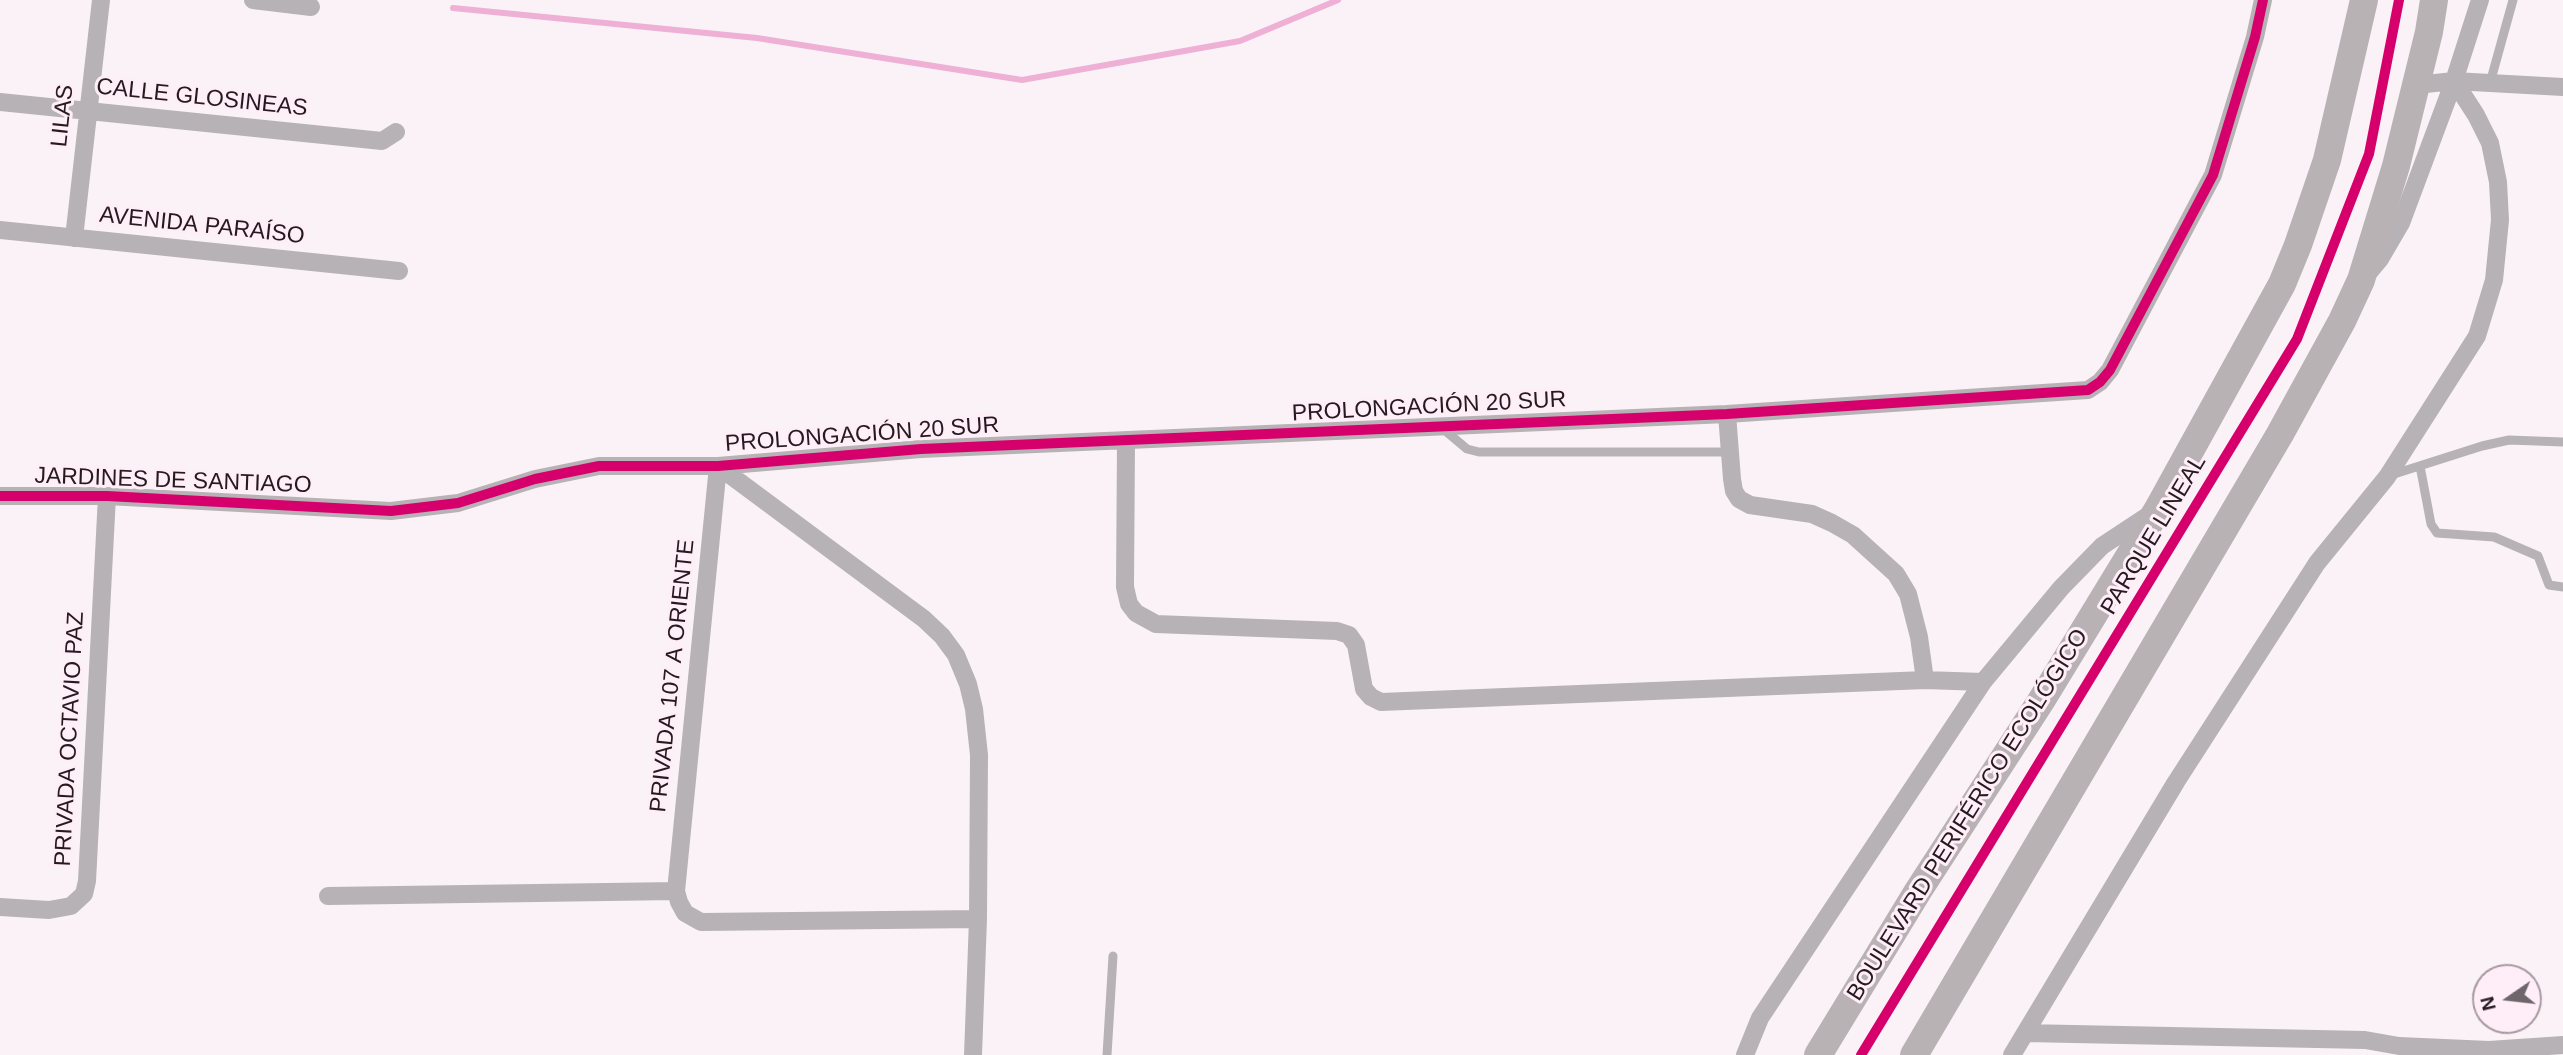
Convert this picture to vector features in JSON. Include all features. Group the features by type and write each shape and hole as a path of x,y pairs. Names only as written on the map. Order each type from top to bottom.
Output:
{"highway":[{"name":"BOULEVARD PERIFÉRICO ECOLÓGICO","path":"1818,1055 2158,509 2282,284 2327,160 2364,0"},
{"path":"1914,1055 2280,434 2342,321 2361,280 2396,166 2434,0"}],"street":[{"name":"LILAS","path":"75,238 101,0"},
{"path":"253,0 311,7"},
{"name":"PROLONGACIÓN 20 SUR","path":"344,510 391,511 458,503 535,479 599,466 718,466 921,449 1727,414 2088,390 2100,382 2110,370 2213,175 2255,37 2263,0"},
{"path":"2361,280 2380,259 2401,223 2454,81 2480,0"},
{"path":"2012,1055 2176,782 2317,563 2386,477 2477,336 2494,280 2500,220 2498,182 2490,143 2454,81"},
{"path":"2416,85 2454,81 2563,87"},
{"name":"CALLE GLOSINEAS","path":"0,102 382,141 396,132"},
{"name":"AVENIDA PARAÍSO","path":"0,230 400,271"},
{"path":"1727,414 1734,491 1739,499 1750,505 1812,514 1832,523 1853,535 1896,574 1908,594 1919,637 1925,680"},
{"path":"1126,442 1125,587 1129,604 1136,613 1156,624 1338,631 1349,635 1356,645 1364,689 1371,697 1381,702 1925,680 1983,682"},
{"path":"718,466 924,619 942,636 956,655 968,684 974,709 979,755 978,919 973,1055"},
{"name":"PRIVADA 107 A ORIENTE","path":"676,891 718,466"},
{"name":"JARDINES DE SANTIAGO","path":"0,496 107,496 344,510"},
{"name":"PRIVADA OCTAVIO PAZ","path":"0,907 49,910 71,906 84,894 87,881 107,496"},
{"path":"1745,1055 1760,1018 1983,682 2061,588 2102,546 2158,509"},
{"path":"328,896 676,891 678,902 685,913 701,922 978,919"},
{"path":"2025,1033 2365,1040 2399,1046 2489,1050 2563,1045"}],"lane":[{"path":"2490,83 2514,0"},
{"path":"1440,427 1467,449 1479,452 1730,452"},
{"path":"2386,477 2510,440 2563,442"},
{"path":"2420,466 2431,524 2437,533 2494,537 2538,556 2549,586 2563,587"},
{"path":"1107,1055 1113,956"}],"waterway":[{"path":"453,8 757,38 1022,80 1240,41 1338,0"}],"cycle path":[{"path":"0,496 107,496 391,511 458,503 535,479 599,466 718,466 921,449 1727,414 2088,390 2100,382 2110,370 2213,175 2255,37 2263,0"},
{"name":"PARQUE LINEAL","path":"1861,1055 2297,339 2369,154 2399,0"}]}
